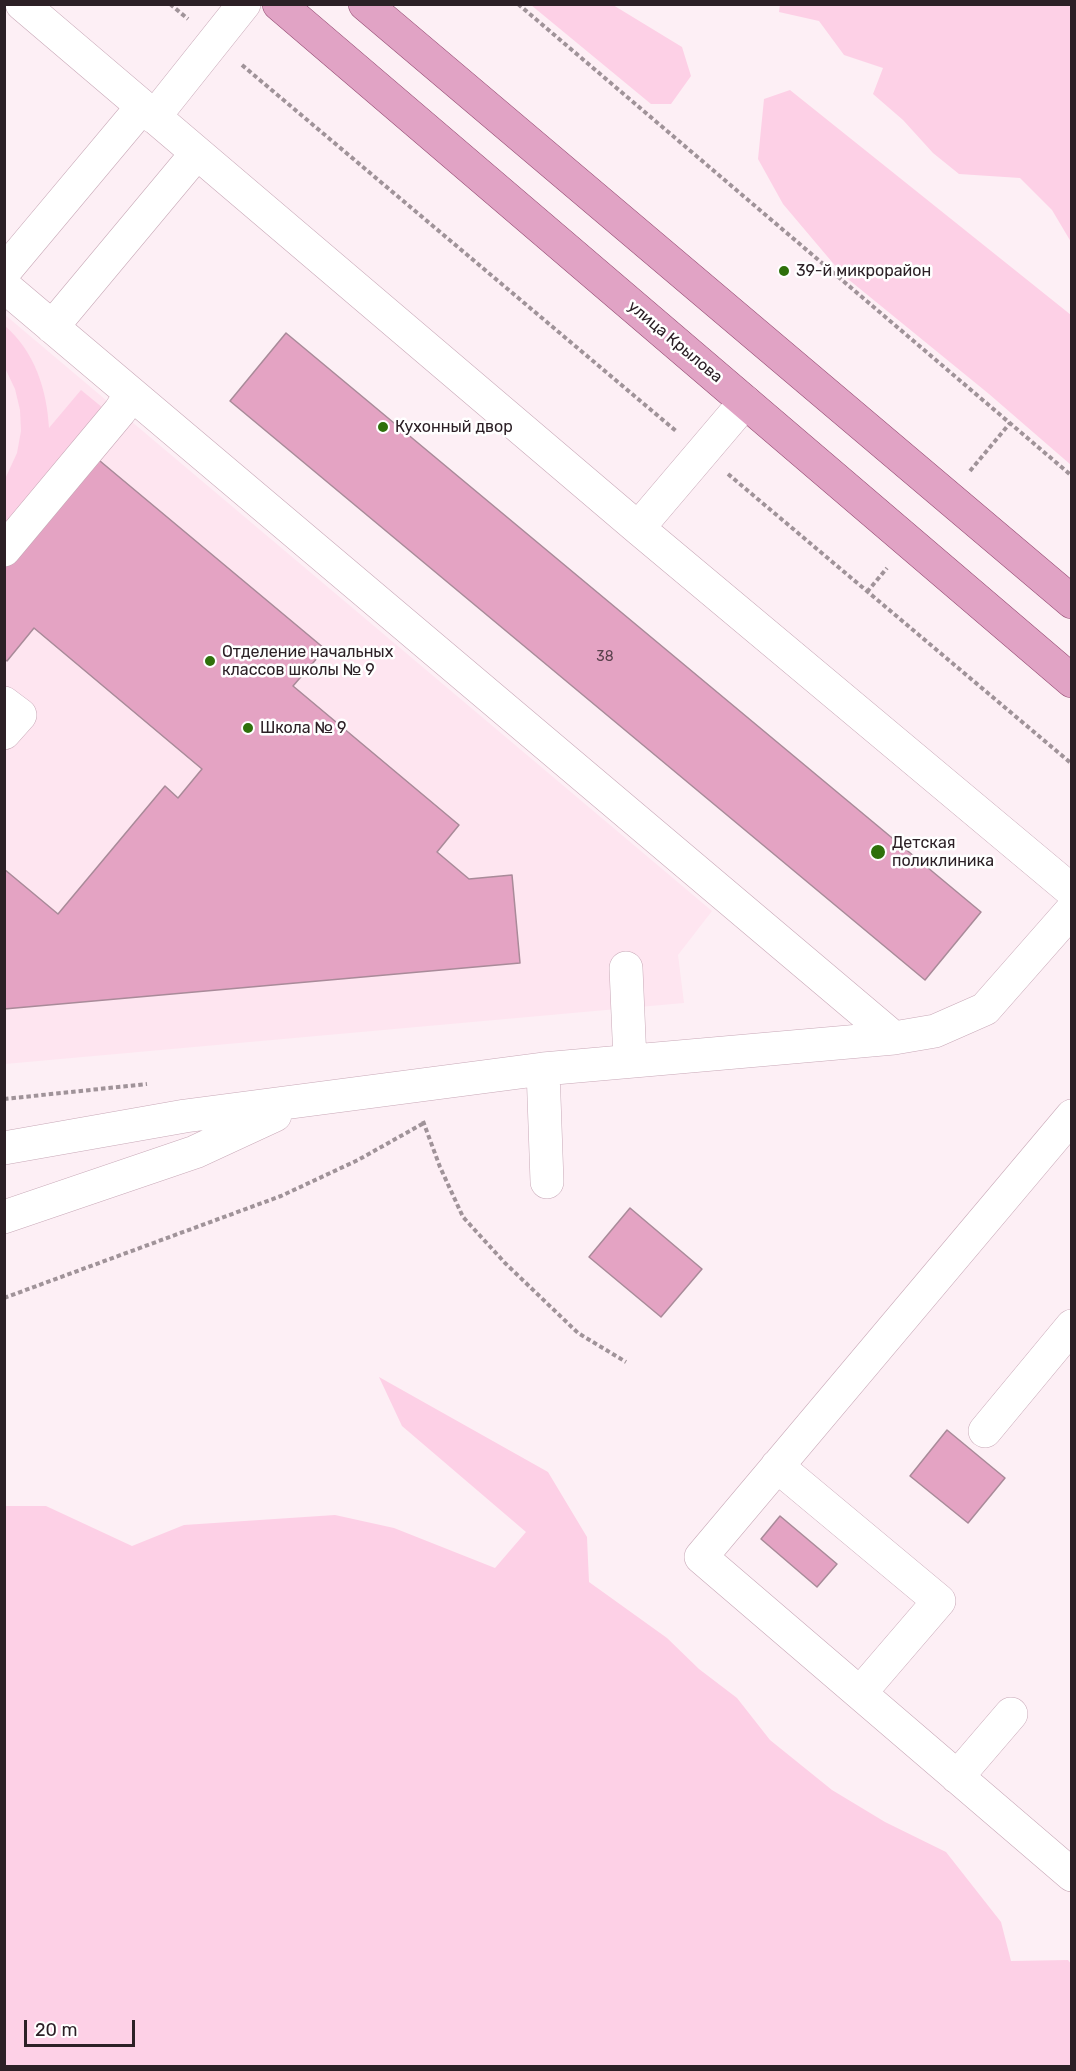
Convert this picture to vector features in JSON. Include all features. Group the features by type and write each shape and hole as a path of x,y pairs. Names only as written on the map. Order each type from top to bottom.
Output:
{"main road":[{"name":"улица Крылова","path":"279,4 1071,681"},
{"path":"365,4 1071,602"}],"lane":[{"path":"22,4 638,528 1071,891"},
{"path":"4,272 214,42 244,4"},
{"path":"52,327 197,153"},
{"path":"4,286 894,1038"},
{"path":"4,550 120,411 131,394"},
{"path":"638,528 745,402"},
{"path":"4,702 20,715 4,733"},
{"path":"4,1148 185,1116 543,1069 894,1038 935,1031 985,1009 1071,910"},
{"path":"626,968 630,1061"},
{"path":"543,1069 547,1182"},
{"path":"4,1217 195,1152 305,1100"},
{"path":"1071,1116 701,1557 1071,1875"},
{"path":"985,1431 1071,1326"},
{"path":"777,1466 939,1601 860,1693"},
{"path":"957,1777 1011,1714"}],"path":[{"path":"170,4 1071,764"},
{"path":"518,4 1071,476"},
{"path":"4,1298 281,1196 358,1160 424,1123 440,1167 463,1217 505,1263 578,1333 626,1362"}],"shaded area":[{"path":"780,4 1071,5 1071,242 1052,210 1020,178 959,174 933,153 903,120 873,94 883,68 844,55 819,21 779,12"},
{"path":"531,5 613,5 682,47 691,76 671,104 651,104"},
{"path":"790,90 1071,315 1071,465 989,394 843,275 783,204 758,159 764,99"},
{"name":"Отделение начальных классов школы № 9","path":"4,314 712,911 678,955 684,1003 5,1064"},
{"path":"5,326 32,360 42,386 49,428 81,390 103,408 5,525 5,479 17,453 21,431 20,410 15,389 5,368"},
{"path":"379,1377 548,1472 587,1537 589,1582 667,1638 699,1669 737,1698 770,1740 832,1790 885,1822 946,1852 1001,1922 1011,1961 1068,1960 1072,1965 1071,2066 5,2066 5,1506 46,1506 132,1546 184,1525 335,1515 394,1528 495,1568 526,1532 402,1426"}],"building":[{"path":"286,333 981,912 925,980 230,401"},
{"name":"Школа № 9","path":"94,456 325,649 293,686 459,825 437,852 469,879 512,875 520,963 4,1009 4,869 58,914 165,786 178,798 202,769 34,628 7,661 4,659 4,563"},
{"path":"630,1208 702,1269 661,1317 589,1257"},
{"path":"947,1430 1005,1478 968,1523 910,1476"},
{"path":"780,1516 837,1564 817,1587 761,1539"}],"place":[{"name":"39-й микрорайон","path":"784,271"},
{"name":"Кухонный двор","path":"383,427"},
{"name":"Отделение начальных классов школы № 9","path":"210,661"},
{"name":"Школа № 9","path":"248,728"},
{"name":"Детская поликлиника","path":"878,852"}]}
